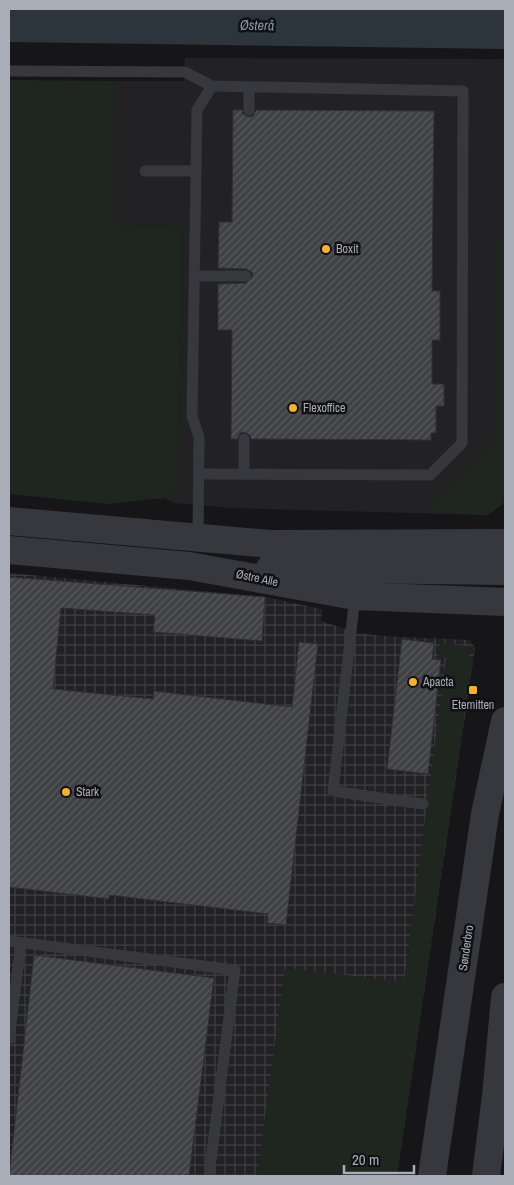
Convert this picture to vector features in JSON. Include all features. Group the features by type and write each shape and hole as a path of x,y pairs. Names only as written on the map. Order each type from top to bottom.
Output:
{"street":[{"path":"9,521 271,544 504,543"},
{"name":"Østre Alle","path":"9,550 188,566 355,596 505,602"},
{"path":"188,566 505,571"},
{"name":"Sønderbro","path":"432,1176 485,814 505,721"},
{"path":"486,1176 505,997"}],"lane":[{"path":"9,71 185,72 212,86 463,90 462,443 430,475 199,474"},
{"path":"198,538 199,437 192,416 197,110 212,86"},
{"path":"249,87 249,110"},
{"path":"145,171 196,171"},
{"path":"194,276 246,276"},
{"path":"244,439 244,474"},
{"path":"355,596 333,791 423,804"},
{"path":"9,941 234,970 208,1176"},
{"path":"9,1039 21,943"}],"shaded area":[{"path":"458,9 505,9 505,13 458,12"},
{"path":"185,58 505,59 505,488 503,504 488,515 231,508 174,503 164,498 178,487 183,226 113,225 115,81 184,81"},
{"path":"9,80 115,81 113,225 183,226 178,487 164,498 108,504 9,494"},
{"path":"496,238 505,238 505,488 503,504 488,515 427,513 427,508 495,444"},
{"path":"9,573 265,597 322,609 321,621 358,633 470,640 475,648 397,1176 9,1176"},
{"path":"440,642 466,646 472,663 397,1176 257,1176 285,968 404,982 446,658 438,656"}],"building":[{"name":"Boxit","path":"233,110 242,110 243,114 249,117 253,116 256,110 434,111 432,291 440,291 440,340 432,340 432,384 444,384 444,406 436,406 436,433 431,433 431,440 251,439 250,435 244,432 240,433 237,439 231,439 232,330 218,330 218,284 246,283 253,276 252,272 246,269 218,268 219,222 232,222"},
{"path":"9,577 265,597 262,641 153,632 155,615 61,608 53,689 153,699 154,691 292,707 299,642 318,644 286,925 267,923 268,914 109,895 109,899 9,887"},
{"path":"402,639 434,643 432,659 441,660 428,774 387,769"},
{"path":"34,955 214,978 189,1176 9,1176"}],"waterway":[{"name":"Østerå","path":"9,21 505,28"}],"place":[{"name":"Boxit","path":"326,249"},
{"name":"Flexoffice","path":"293,408"},
{"name":"Apacta","path":"413,682"},
{"name":"Eternitten","path":"473,690"},
{"name":"Stark","path":"66,792"}]}
